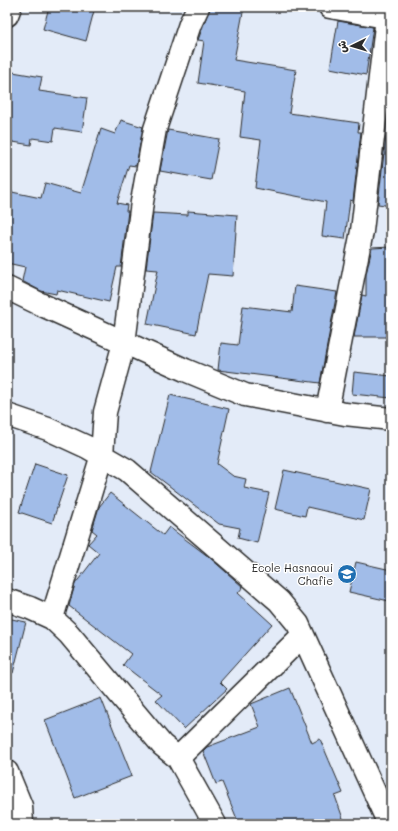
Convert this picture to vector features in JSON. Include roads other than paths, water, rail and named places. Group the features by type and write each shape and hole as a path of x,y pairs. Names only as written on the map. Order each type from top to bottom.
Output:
{"street":[{"path":"7,15 10,7"},
{"path":"52,618 102,455 105,412 124,343 142,202 156,129 190,24 198,7"},
{"path":"327,411 362,231 389,18 330,7"},
{"path":"7,288 124,343 245,395 327,411 391,418"},
{"path":"7,415 48,429 102,455 127,470 279,601 298,624 389,824"},
{"path":"7,600 52,618 70,634 162,745 178,758 215,824"},
{"path":"178,758 303,635"},
{"path":"7,772 20,806 22,824"}],"place":[{"name":"Ecole Hasnaoui Chafie","path":"347,574"}]}
